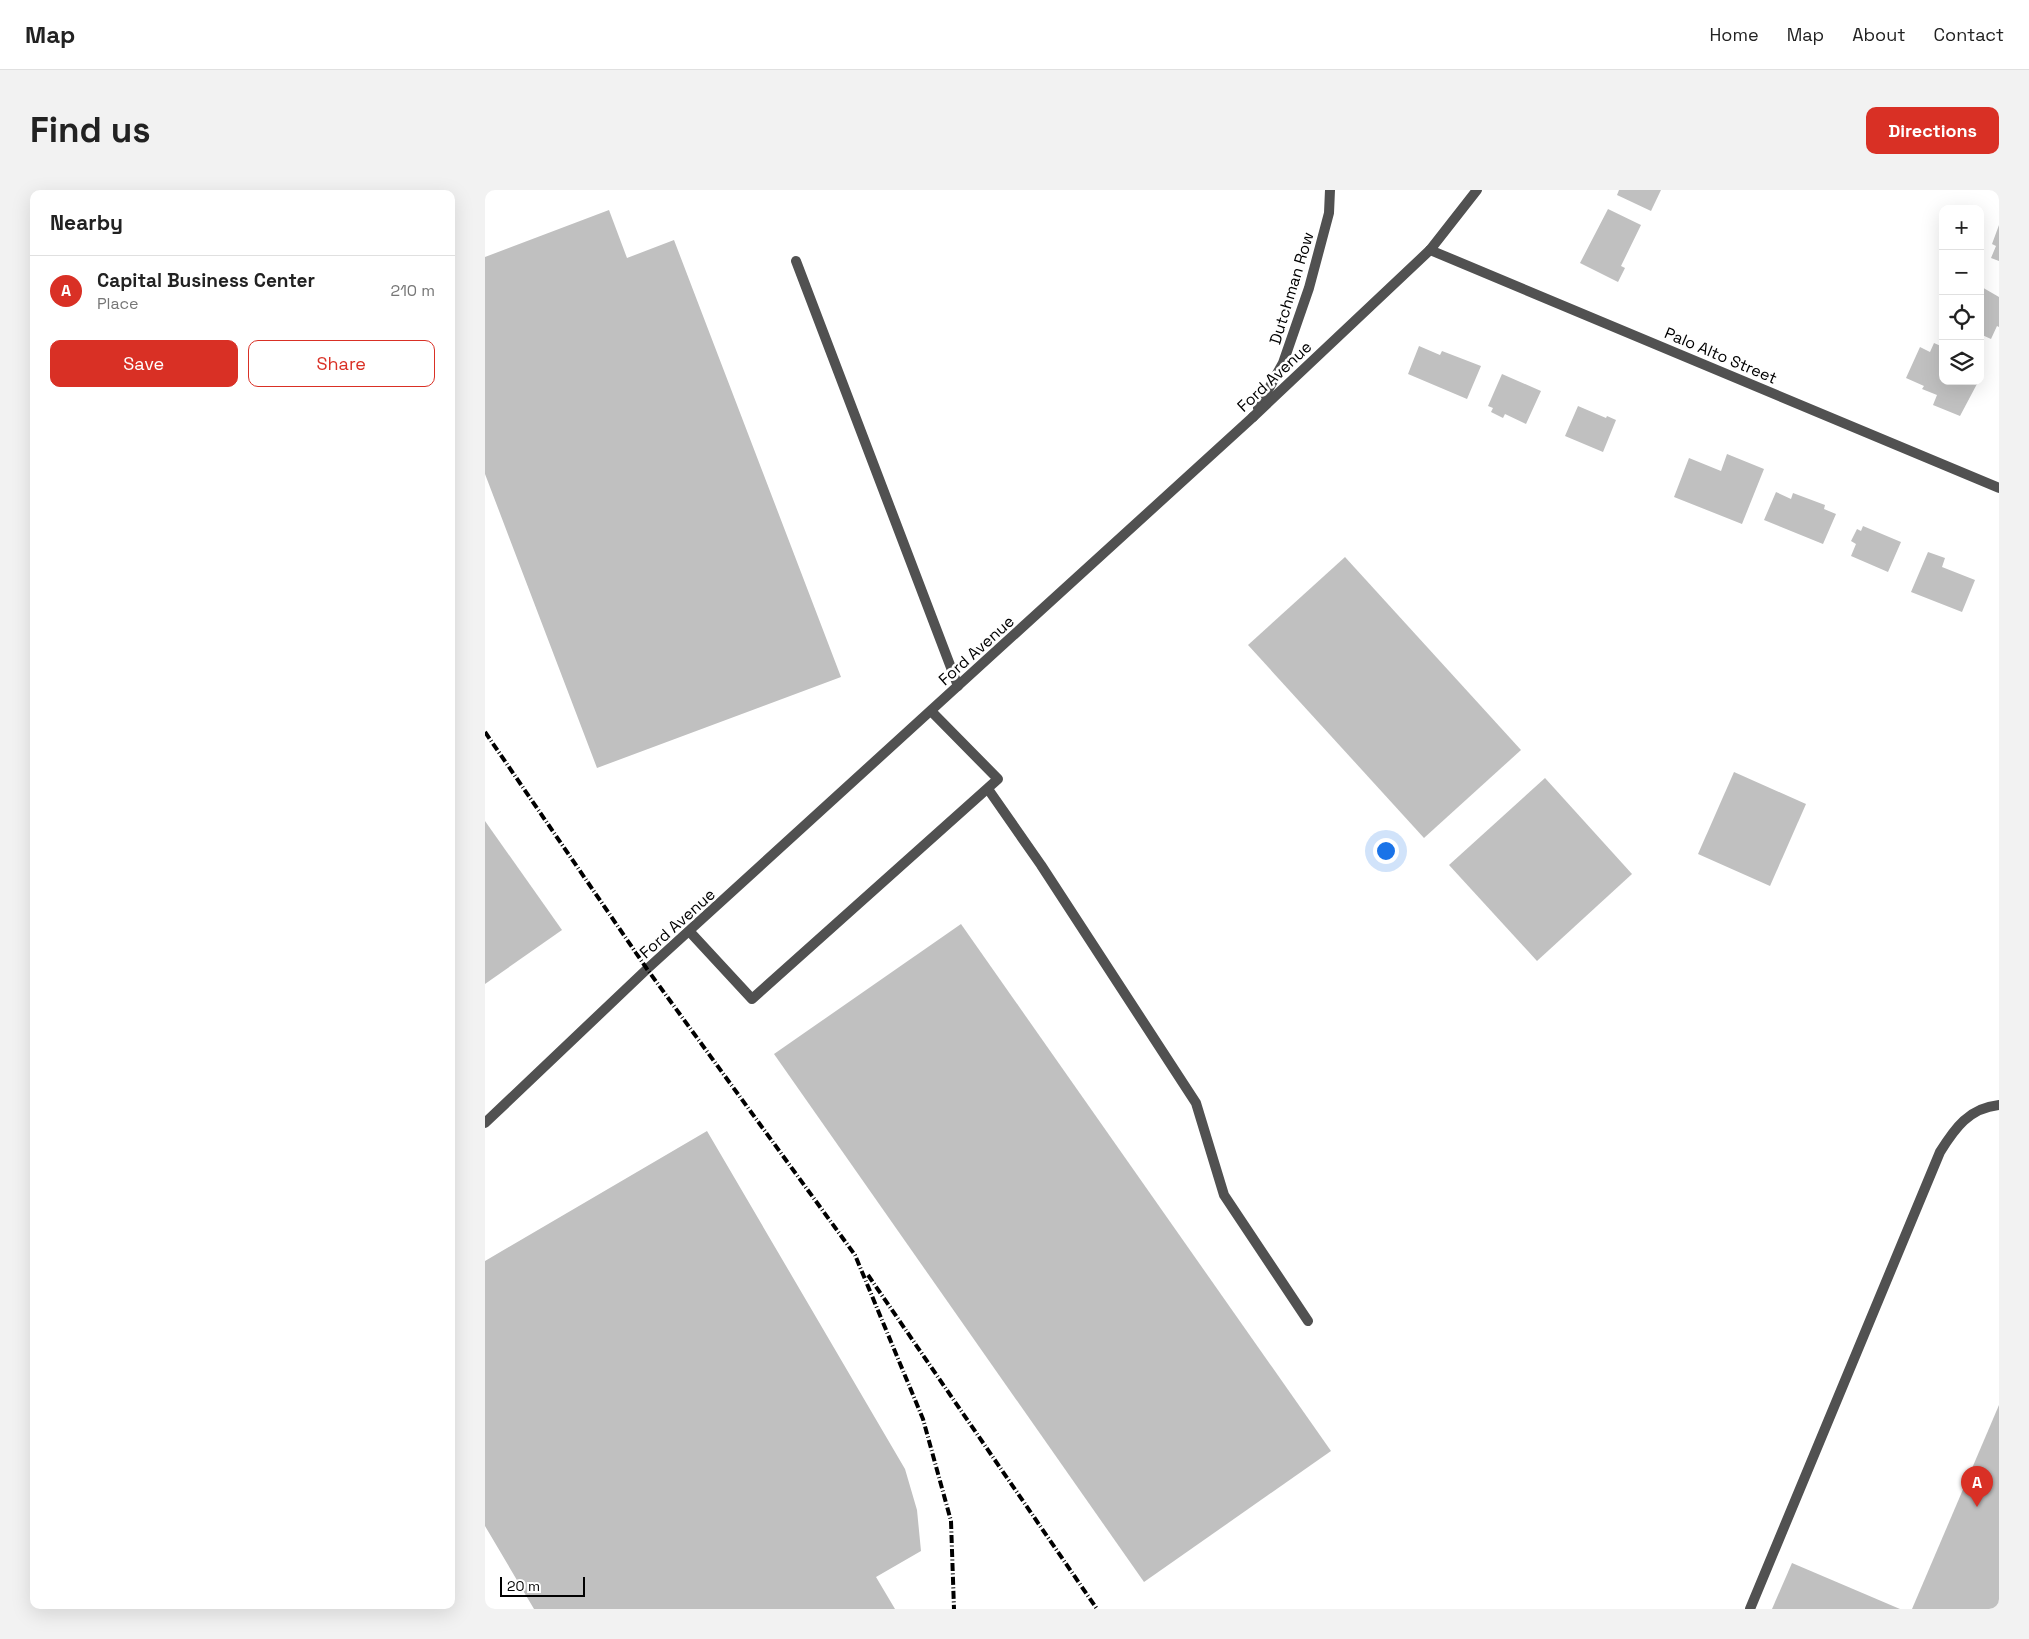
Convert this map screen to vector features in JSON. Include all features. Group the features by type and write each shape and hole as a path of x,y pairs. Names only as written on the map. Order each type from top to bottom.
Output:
{"street":[{"name":"Dutchman Row","path":"1253,417 1283,363 1309,288 1329,213 1330,190"},
{"name":"Ford Avenue","path":"485,1123 647,969 1253,417 1431,250 1477,190"},
{"name":"Palo Alto Street","path":"1431,250 1999,488"},
{"path":"797,261 958,686"},
{"path":"689,932 752,999 988,789 998,779 931,711"},
{"path":"988,789 1041,865 1196,1102 1224,1194 1308,1321"},
{"path":"1750,1609 1940,1152 1957,1126 1984,1107 1999,1105"}],"building":[{"path":"1619,190 1661,190 1651,211 1617,195"},
{"path":"1608,209 1641,225 1621,266 1625,268 1618,282 1580,263"},
{"path":"609,210 627,258 674,240 841,677 597,768 485,474 485,257"},
{"path":"1999,225 1999,261 1991,258 1996,246 1992,244"},
{"path":"1984,288 1999,297 1999,327 1997,326 1991,339 1984,336"},
{"path":"1934,343 1939,345 1939,385 1976,385 1960,416 1933,405 1937,395 1922,389 1924,386 1906,378 1920,347 1930,352"},
{"path":"1419,346 1440,355 1442,351 1481,366 1467,399 1408,374"},
{"path":"1502,374 1541,391 1526,424 1505,414 1503,418 1491,412 1493,408 1488,406"},
{"path":"1578,406 1606,418 1607,416 1616,420 1603,452 1565,436"},
{"path":"1727,454 1764,469 1742,524 1674,497 1689,458 1721,471"},
{"path":"1776,492 1791,499 1793,493 1825,505 1824,509 1836,514 1823,544 1764,520"},
{"path":"1863,526 1901,542 1888,572 1851,556 1856,544 1851,541 1857,529 1861,531"},
{"path":"1928,552 1945,558 1942,567 1975,580 1962,612 1911,592"},
{"path":"1345,557 1521,750 1424,838 1248,645"},
{"path":"1734,772 1806,804 1770,886 1698,854"},
{"path":"1545,778 1632,874 1537,961 1449,865"},
{"path":"485,821 562,930 485,984"},
{"path":"961,924 1331,1451 1144,1582 774,1054"},
{"path":"707,1131 905,1469 917,1510 921,1551 876,1577 895,1609 534,1609 485,1526 485,1261"},
{"path":"1999,1405 1999,1609 1912,1609"},
{"path":"1792,1563 1900,1609 1772,1609"}],"railway":[{"path":"485,732 647,969 855,1255 923,1419 951,1521 954,1609"},
{"path":"868,1275 1097,1609"}],"place":[{"name":"Capital Business Center","path":"1977,1507"}]}
